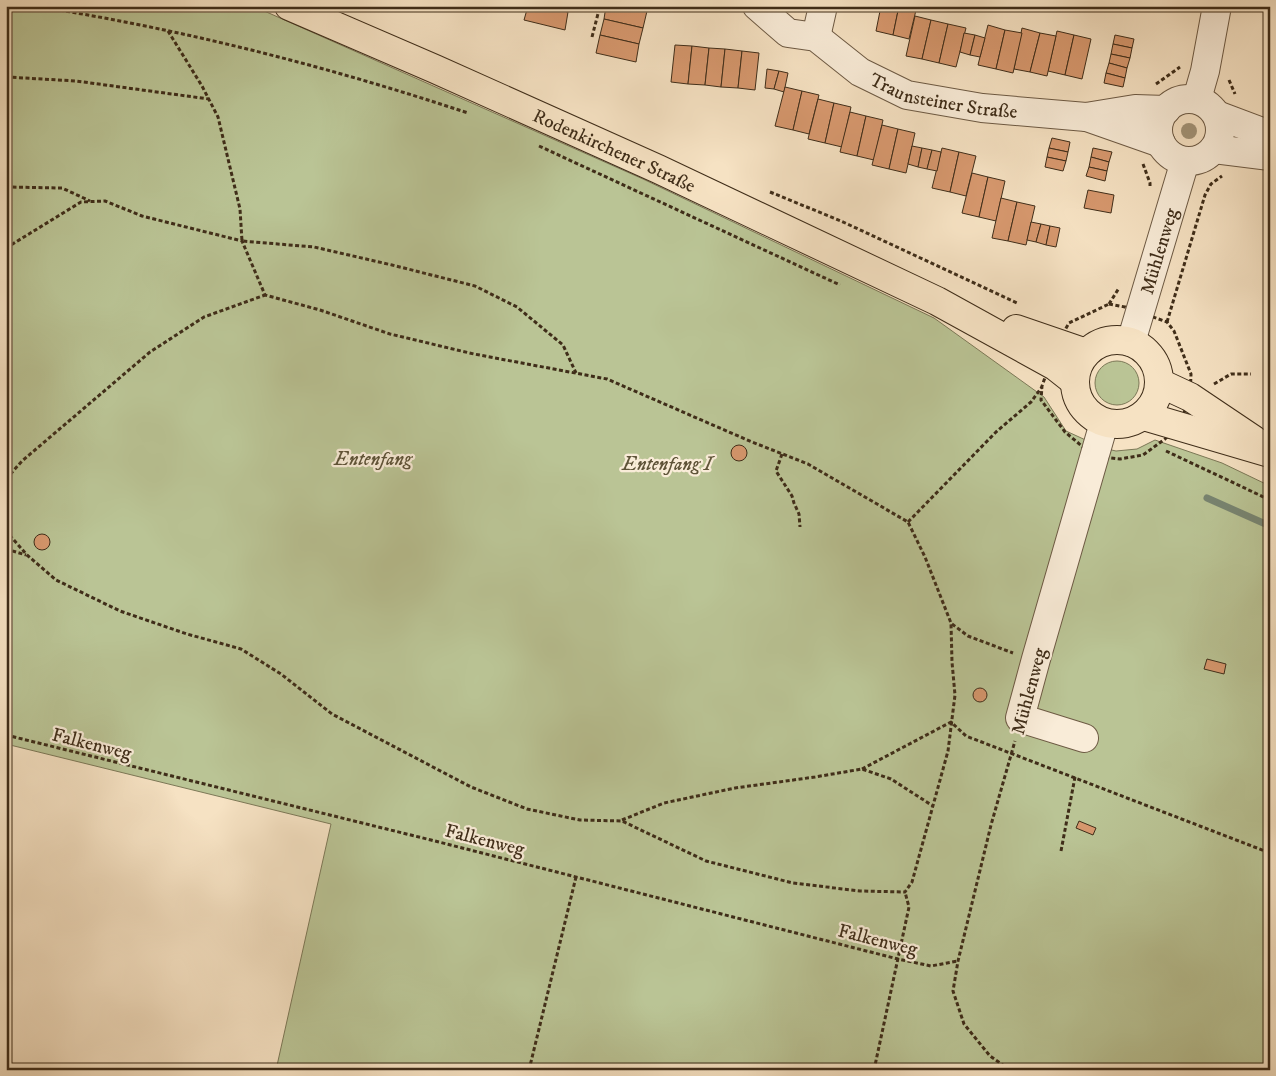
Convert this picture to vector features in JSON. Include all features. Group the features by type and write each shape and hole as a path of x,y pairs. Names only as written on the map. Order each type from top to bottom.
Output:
{"main road":[{"name":"Rodenkirchener Straße","path":"289,6 658,169 937,301 1055,366 1074,381"},
{"name":"Rodenkirchener Straße","path":"937,301 1086,353"},
{"path":"1112,340 1131,342 1142,347 1150,355 1159,372 1158,394 1153,406 1144,416 1126,424 1113,425 1104,423 1090,416 1077,398 1074,381 1078,365 1086,353 1096,345 1112,340"},
{"path":"1160,383 1190,397 1270,452"},
{"path":"1144,416 1270,452"}],"street":[{"path":"757,6 788,33 816,37 823,6"},
{"path":"1217,6 1205,72 1207,107 1220,126 1220,137 1209,154 1200,159 1185,161 1171,155 1161,143 1158,133 1159,123 1166,110 1176,102 1184,99 1207,107 1270,135"},
{"name":"Traunsteiner Straße","path":"816,37 860,72 907,95 982,108 1086,117 1161,143"},
{"name":"Traunsteiner Straße","path":"1086,117 1135,109 1166,110"},
{"path":"1214,149 1270,156"},
{"name":"Mühlenweg","path":"1131,342 1185,161"},
{"name":"Mühlenweg","path":"1020,718 1104,423"},
{"path":"1020,718 1084,738"}],"path":[{"path":"34,6 99,16 278,56 474,115"},
{"path":"592,37 600,6"},
{"path":"168,31 218,117 240,209 242,241 265,295"},
{"path":"6,77 76,81 209,99"},
{"path":"536,144 840,286"},
{"path":"6,187 62,188 92,202"},
{"path":"6,248 81,202 105,201 142,216 242,241 314,248 475,286 516,307 563,345 576,374"},
{"path":"6,479 22,461 150,352 204,317 265,295 320,310 390,334 474,354 607,379 808,464 908,522 925,557 952,623 952,662 955,695 948,750 912,882 905,892 909,907 874,1070"},
{"path":"1069,322 1109,304"},
{"path":"1167,322 1174,331 1191,374"},
{"path":"1214,384 1231,374 1250,374"},
{"path":"908,522 996,432 1031,402 1042,386 1040,382"},
{"path":"1156,446 1270,500"},
{"path":"782,454 776,471 792,496 799,514 800,527"},
{"path":"6,531 27,555 56,580 120,611 187,634 241,649 282,674 332,714 471,787 527,809 580,820 622,820 664,803 735,788 862,769 951,722"},
{"path":"6,549 27,555"},
{"path":"952,623 968,636 1006,652 1036,659"},
{"name":"Mühlenweg","path":"1010,1070 990,1056 964,1024 953,991 958,961 991,825 1020,718"},
{"path":"951,722 966,736 1012,752 1270,853"},
{"name":"Falkenweg","path":"6,735 576,876 898,959 931,966 958,961"},
{"path":"862,769 891,780 933,806"},
{"path":"1061,851 1074,777"},
{"path":"622,820 706,860 783,880 860,890 905,892"},
{"path":"529,1070 576,876"}],"green space":[{"name":"Entenfang","path":"6,6 253,6 643,179 934,318 1044,397 1066,431 1103,448 1116,451 1137,449 1155,440 1222,463 1270,486 1270,1070 276,1070 331,824 6,744"},
{"path":"1121,361 1133,367 1138,374 1138,392 1133,399 1126,404 1113,405 1105,402 1098,395 1095,379 1098,371 1105,364"}],"building":[{"path":"528,6 542,6 568,12 565,30 524,20"},
{"path":"542,6 570,6 568,12"},
{"path":"606,6 625,6 647,11 643,28 604,19"},
{"path":"881,6 899,6 893,35 876,31"},
{"path":"899,6 917,6 909,39 893,35"},
{"path":"915,16 931,20 922,59 906,56"},
{"path":"604,19 643,28 639,44 600,35"},
{"path":"931,20 948,24 939,63 922,59"},
{"path":"948,24 966,28 956,67 939,63"},
{"path":"988,25 1005,30 996,69 978,65"},
{"path":"1022,28 1040,33 1030,72 1014,69"},
{"path":"1005,30 1022,33 1013,73 996,69"},
{"path":"1057,31 1074,35 1065,75 1048,71"},
{"path":"964,33 975,35 970,55 960,52"},
{"path":"1040,33 1056,36 1047,76 1030,72"},
{"path":"600,35 639,44 636,62 596,53"},
{"path":"975,35 985,38 980,57 970,55"},
{"path":"1074,35 1091,39 1082,79 1065,75"},
{"path":"1115,35 1134,39 1132,48 1113,44"},
{"path":"1113,44 1132,48 1130,58 1111,54"},
{"path":"675,45 692,46 688,84 671,82"},
{"path":"692,46 709,48 705,85 688,84"},
{"path":"709,48 725,49 721,87 705,85"},
{"path":"725,49 742,51 738,88 721,87"},
{"path":"742,51 759,53 755,90 738,88"},
{"path":"1111,54 1130,58 1127,68 1109,63"},
{"path":"1109,63 1127,68 1125,78 1106,73"},
{"path":"767,69 779,71 774,89 765,88"},
{"path":"779,71 788,73 784,92 774,89"},
{"path":"1106,73 1125,78 1123,87 1104,83"},
{"path":"785,87 802,91 793,130 775,126"},
{"path":"802,91 819,95 809,134 793,130"},
{"path":"818,99 834,103 825,143 808,139"},
{"path":"834,103 851,107 842,147 825,143"},
{"path":"850,112 866,116 857,156 840,152"},
{"path":"866,116 883,120 874,160 857,156"},
{"path":"882,125 898,129 889,169 872,165"},
{"path":"898,129 915,133 906,173 889,169"},
{"path":"1052,138 1070,142 1068,152 1049,148"},
{"path":"912,146 922,148 918,167 908,164"},
{"path":"922,148 932,150 927,169 918,167"},
{"path":"942,148 959,152 950,192 932,188"},
{"path":"1049,148 1068,152 1066,161 1047,157"},
{"path":"1093,148 1112,152 1109,162 1091,157"},
{"path":"932,150 941,152 937,171 927,169"},
{"path":"959,152 976,156 966,196 950,192"},
{"path":"1047,157 1066,161 1063,171 1045,167"},
{"path":"1091,157 1109,162 1107,171 1089,167"},
{"path":"1089,167 1107,171 1105,181 1086,176"},
{"path":"972,173 988,177 979,217 962,213"},
{"path":"988,177 1005,181 996,221 979,217"},
{"path":"1088,190 1114,195 1111,213 1084,208"},
{"path":"1001,198 1017,202 1008,241 992,238"},
{"path":"1017,202 1035,206 1026,245 1008,241"},
{"path":"1031,222 1041,224 1036,242 1027,240"},
{"path":"1041,224 1050,226 1046,245 1036,242"},
{"path":"1050,226 1060,228 1056,247 1046,245"},
{"path":"739,445 747,453 739,461 731,453"},
{"path":"42,534 50,542 42,550 34,542"},
{"path":"1207,659 1226,664 1224,674 1204,669"},
{"path":"980,688 985,690 987,695 985,700 980,702 975,700 973,695 975,690"},
{"path":"1079,821 1096,828 1093,835 1076,828"}],"waterway":[{"path":"1207,498 1270,526"}],"park label":[{"name":"Entenfang I","path":"667,463"}]}
